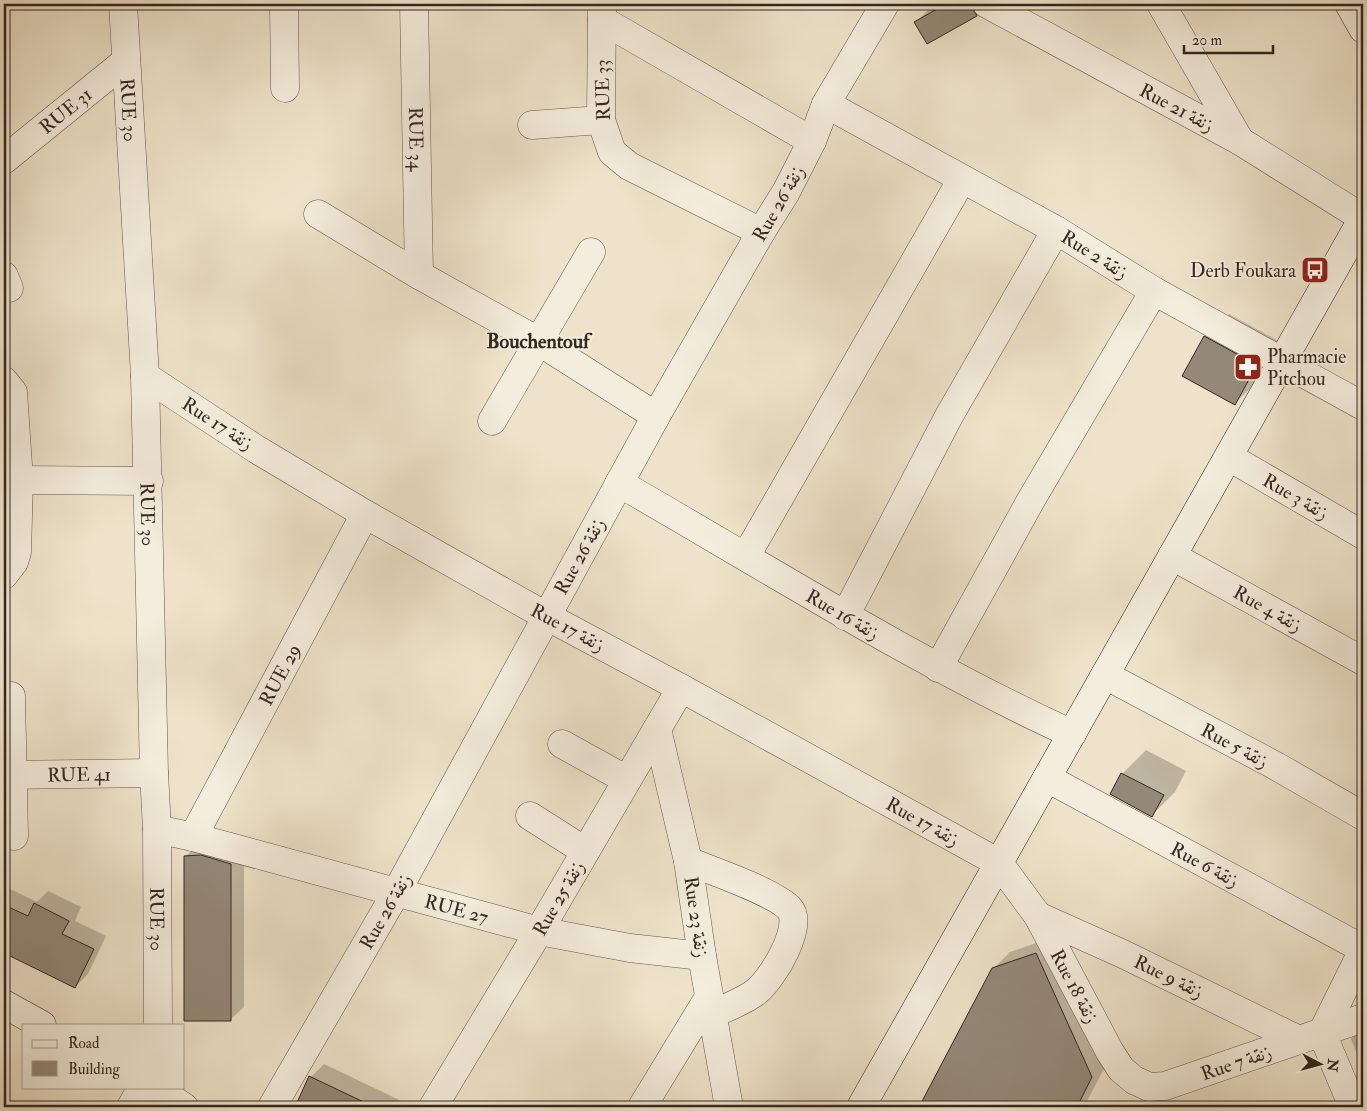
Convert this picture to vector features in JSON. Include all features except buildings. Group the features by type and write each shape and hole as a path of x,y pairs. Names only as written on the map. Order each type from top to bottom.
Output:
{"street":[{"name":"RUE 30","path":"123,4 146,376 154,773 157,829 158,1024"},
{"path":"284,4 285,88"},
{"name":"RUE 34","path":"414,4 420,275"},
{"name":"Rue 26 زنقة","path":"272,1107 397,891 656,416 761,232 786,192 812,141 826,104 885,4"},
{"name":"Rue 21 زنقة","path":"987,4 1240,141 1363,218"},
{"path":"1161,4 1240,141"},
{"path":"1349,4 1363,29"},
{"path":"602,12 812,141"},
{"name":"RUE 33","path":"602,12 601,120 612,152 629,166 761,232"},
{"name":"RUE 31","path":"4,160 126,61"},
{"name":"Rue 2 زنقة","path":"826,104 1056,230 1154,291 1363,406"},
{"path":"532,124 601,120"},
{"path":"746,556 962,179"},
{"path":"318,214 420,275 538,341 656,416"},
{"path":"861,1107 1363,218"},
{"path":"845,616 949,416 1056,230"},
{"path":"492,422 590,252"},
{"path":"938,668 1031,500 1154,291"},
{"name":"Rue 17 زنقة","path":"146,376 256,448 365,514 546,616 999,863"},
{"path":"4,382 13,392 19,480 17,552 14,562 4,575"},
{"name":"Rue 3 زنقة","path":"1229,456 1363,535"},
{"path":"19,480 149,481"},
{"name":"Rue 16 زنقة","path":"619,483 845,616 938,668 997,700 1072,734"},
{"name":"RUE 29","path":"193,836 365,514"},
{"name":"Rue 4 زنقة","path":"1172,556 1363,661"},
{"name":"Rue 5 زنقة","path":"1105,675 1276,766 1363,816"},
{"name":"Rue 25 زنقة","path":"433,1107 539,931 681,688"},
{"path":"11,696 8,775 14,836"},
{"name":"Rue 23 زنقة","path":"657,729 688,861 702,956 729,1107"},
{"path":"562,744 627,780"},
{"name":"RUE 41","path":"8,775 154,773"},
{"name":"Rue 6 زنقة","path":"1047,778 1363,949"},
{"path":"530,816 585,851"},
{"name":"RUE 27","path":"157,829 193,836 539,931 630,948 702,956"},
{"path":"642,1107 711,1005 745,999 763,986 793,936 795,924 793,913 776,898 688,861"},
{"name":"Rue 18 زنقة","path":"999,863 1038,916 1110,1052 1121,1069 1141,1084 1149,1087 1165,1086"},
{"name":"Rue 9 زنقة","path":"1038,916 1310,1036"},
{"path":"1353,1107 1310,1036 1363,949"},
{"path":"4,1004 40,1024"},
{"name":"Rue 7 زنقة","path":"1165,1086 1363,1018"},
{"path":"131,1107 141,1088"},
{"path":"156,1088 184,1107"}],"place":[{"name":"Derb Foukara","path":"1315,270"},
{"name":"Pharmacie Pitchou","path":"1248,367"}],"district":[{"name":"Bouchentouf","path":"538,341"}]}
